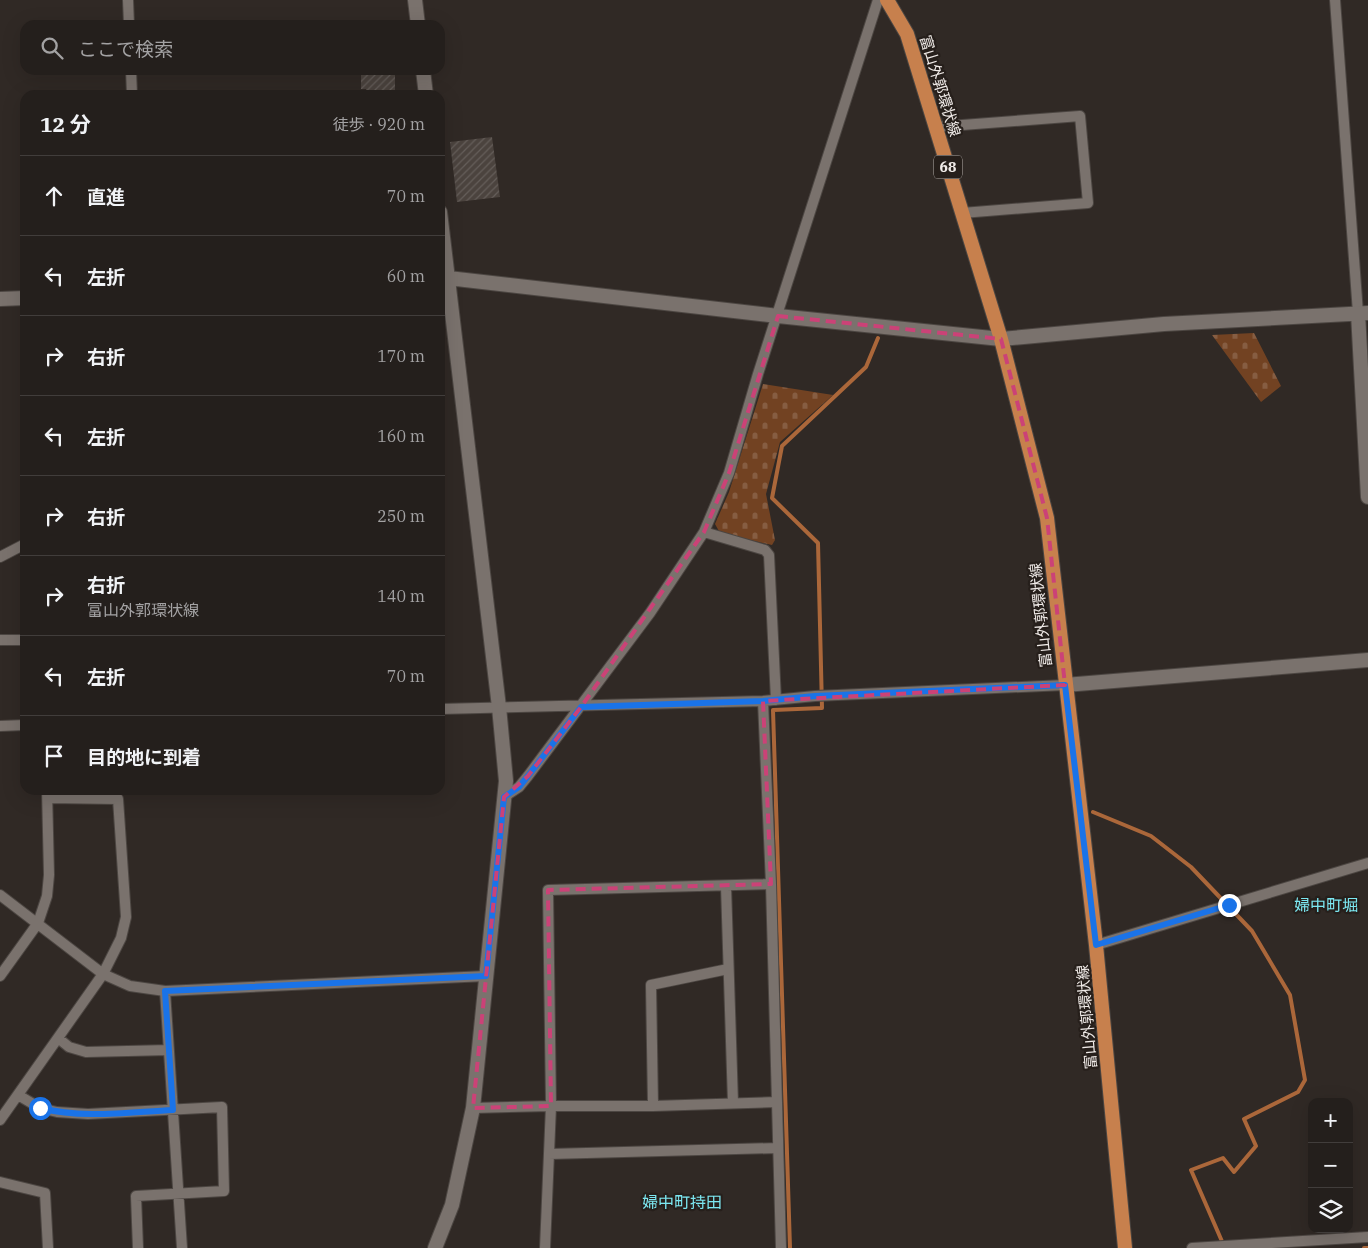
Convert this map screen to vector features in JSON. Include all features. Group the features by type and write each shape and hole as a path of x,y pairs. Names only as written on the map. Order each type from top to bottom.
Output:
{"main road":[{"name":"富山外郭環状線","path":"887,0 907,34 936,127 1000,338 1047,518 1096,945 1125,1248"}],"street":[{"path":"128,0 129,20"},
{"path":"415,0 417,20"},
{"path":"504,797 519,787 581,707 650,613 704,532 729,473 878,0"},
{"path":"1335,0 1363,313 1368,497"},
{"path":"131,75 132,90"},
{"path":"424,75 426,90"},
{"path":"936,127 1080,116 1088,204 962,212"},
{"path":"445,278 778,316 1000,338 1164,324 1363,313"},
{"path":"435,1248 452,1204 473,1108 506,781 499,707 445,286"},
{"path":"0,299 20,298"},
{"path":"704,532 765,550 769,555 776,700"},
{"path":"0,557 20,547"},
{"path":"0,640 20,640"},
{"path":"445,709 581,707 763,701 815,696 1065,685 1368,660"},
{"path":"763,701 771,884 781,1248"},
{"path":"0,726 20,725"},
{"path":"0,976 38,923 47,896 49,875 47,795"},
{"path":"0,1120 104,974 121,938 126,917 118,799 61,795"},
{"path":"1096,945 1368,863"},
{"path":"545,1248 551,1106 548,890 771,884"},
{"path":"726,886 733,1104"},
{"path":"0,896 104,974 130,986 165,991 486,976"},
{"path":"652,1106 650,985 728,969"},
{"path":"165,991 182,1248"},
{"path":"58,1038 69,1047 86,1052 169,1050"},
{"path":"18,1095 40,1108 57,1112 88,1114 222,1107 224,1191 136,1196 138,1248"},
{"path":"473,1108 652,1106 776,1102"},
{"path":"549,1154 778,1148"},
{"path":"0,1182 45,1193 48,1248"},
{"path":"1192,1248 1368,1237"}],"highlighted area":[{"path":"778,316 1001,339 1047,518 1065,685 763,701 771,884 548,890 551,1106 473,1108 504,797 528,776 581,707 704,532 729,473"}],"green space":[{"path":"1254,333 1281,386 1261,402 1212,335"},
{"path":"763,384 833,395 780,442 766,494 775,540 772,545 720,533 715,524 729,492"}],"building":[{"path":"361,75 395,75 395,90 361,89"},
{"path":"492,137 500,197 457,202 450,142"}],"waterway":[{"path":"790,1248 773,710 822,708 818,543 772,498 782,446 866,367 878,338"},
{"path":"1093,812 1151,836 1191,867 1252,931 1290,995 1305,1080 1298,1092 1244,1119 1256,1146 1234,1172 1223,1158 1191,1170 1224,1246"}],"district":[{"name":"婦中町堀","path":"1326,905"},
{"name":"婦中町持田","path":"682,1202"}],"route":[{"path":"40,1108 57,1112 88,1114 173,1110 165,991 486,976 504,797 519,787 581,707 763,701 815,696 1065,685 1096,945 1229,905"}]}
